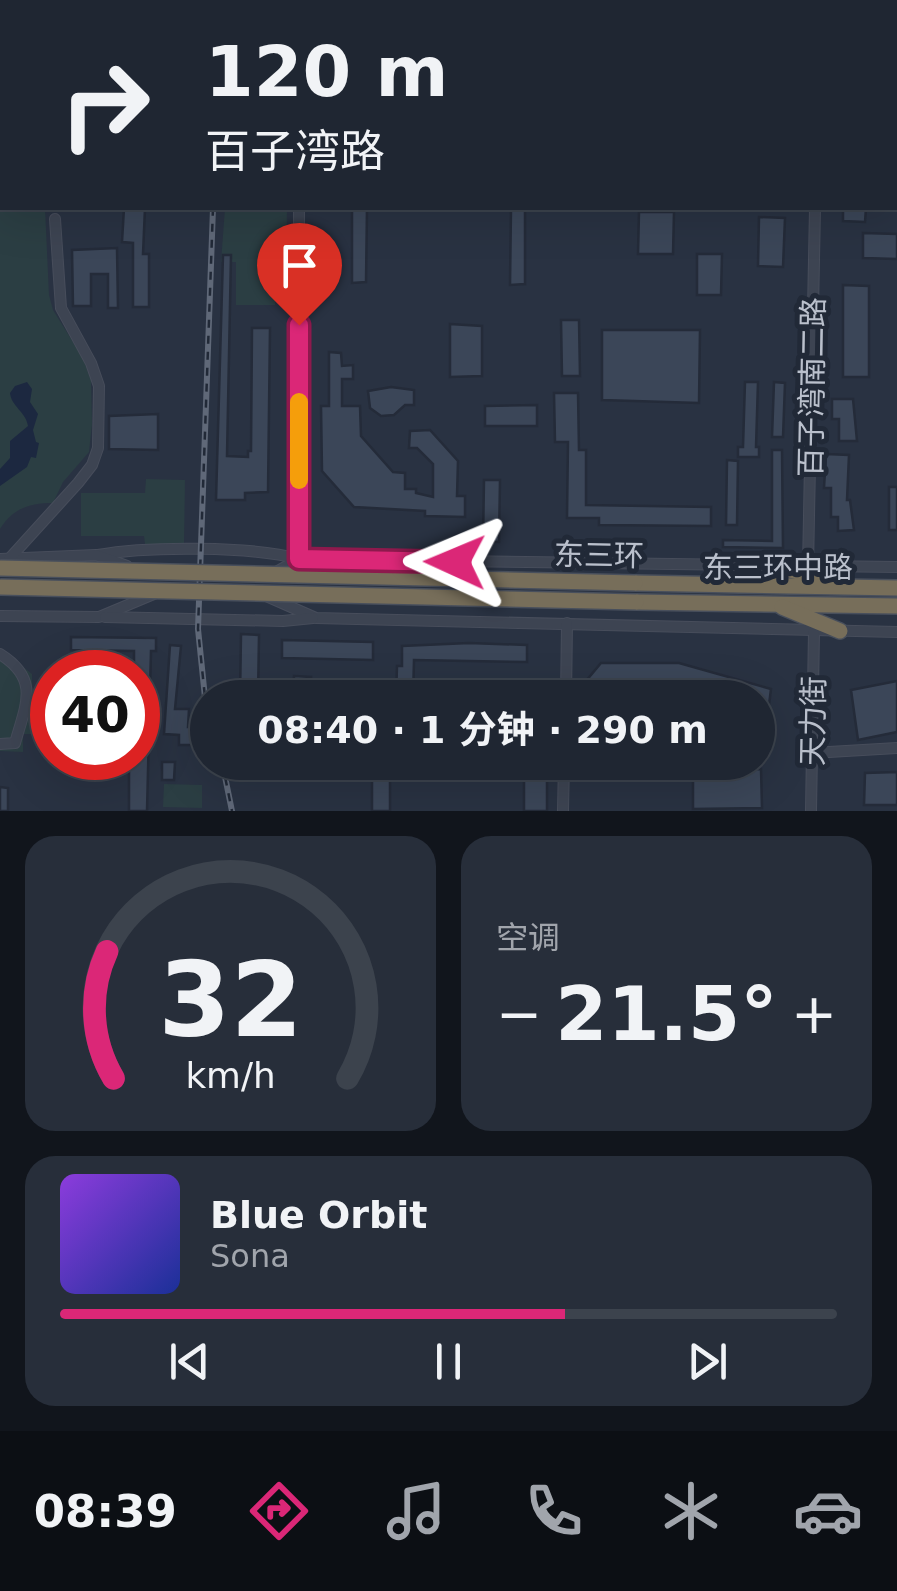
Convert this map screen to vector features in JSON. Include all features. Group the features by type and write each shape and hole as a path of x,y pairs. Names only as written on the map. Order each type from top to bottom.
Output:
{"highway":[{"name":"东三环","path":"3,562 897,588"},
{"path":"779,566 850,587"},
{"name":"东三环","path":"0,587 897,606"},
{"path":"774,604 840,631"}],"street":[{"path":"265,596 265,578 299,559 299,210"},
{"name":"百子湾南二路","path":"808,567 815,210"},
{"path":"3,562 78,483 98,448 99,386 92,363 61,308 55,220"},
{"name":"东三环中路","path":"3,562 124,550 273,552 299,559 897,567"},
{"name":"东三环中路","path":"96,555 155,576 265,578"},
{"path":"154,594 155,576"},
{"name":"东三环中路","path":"100,616 154,594 265,596 316,618"},
{"name":"东三环中路","path":"0,616 283,621 316,618 897,632"},
{"path":"566,680 567,624"},
{"name":"天力街","path":"811,811 814,631"},
{"path":"0,654 19,665 29,690 15,743 0,744"},
{"path":"812,753 897,748"},
{"path":"563,811 564,780"}],"green space":[{"path":"0,210 45,210 53,310 83,358 91,380 89,452 63,482 53,503 23,508 0,529"},
{"path":"225,210 287,210 286,294 275,295 275,305 236,305 236,262 221,262"},
{"path":"146,479 185,480 184,545 145,544 144,536 81,536 81,493 145,493"},
{"path":"0,649 30,672 30,734 23,734 23,752 0,751"},
{"path":"164,784 202,785 202,808 163,807"}],"water":[{"path":"27,382 32,389 30,402 38,414 33,430 39,443 36,458 31,457 27,467 0,486 0,469 10,458 10,441 28,426 10,393 15,386"}],"building":[{"path":"124,210 145,210 143,254 149,254 149,307 133,307 133,243 122,242"},
{"path":"352,210 367,210 366,282 352,283"},
{"path":"511,210 525,210 525,284 510,285"},
{"path":"843,210 866,210 865,222 843,221"},
{"path":"639,212 674,212 673,254 638,254"},
{"path":"759,217 785,218 783,267 758,266"},
{"path":"863,233 897,234 897,259 863,258"},
{"path":"117,248 118,308 108,308 108,274 91,274 91,306 73,306 72,250"},
{"path":"697,254 722,254 721,295 697,295"},
{"path":"223,255 231,255 227,456 248,457 251,451 252,328 270,328 268,492 245,493 245,500 216,500"},
{"path":"843,285 869,286 869,377 843,377"},
{"path":"561,320 579,320 580,376 562,376"},
{"path":"450,324 482,326 482,376 450,377"},
{"path":"602,330 700,330 699,403 602,400"},
{"path":"329,352 341,353 342,366 353,365 353,379 342,379 342,406 360,406 361,436 393,472 405,473 405,489 416,489 416,493 433,497 433,464 417,448 409,448 410,431 430,430 458,461 457,496 465,496 465,517 354,507 322,471 321,406 329,406"},
{"path":"745,382 758,382 759,457 738,457 738,447 743,447"},
{"path":"774,382 785,383 783,437 772,437"},
{"path":"391,387 414,390 414,405 405,405 394,415 381,416 370,408 368,391"},
{"path":"554,393 578,393 579,450 586,450 586,505 711,507 711,526 599,525 599,518 567,518 568,442 555,442"},
{"path":"832,399 853,399 857,441 839,441 839,419 832,419"},
{"path":"537,405 537,426 485,426 485,406"},
{"path":"158,414 158,450 109,449 109,416"},
{"path":"772,450 782,450 783,548 723,547 723,540 772,541"},
{"path":"826,454 849,455 847,500 854,530 838,531 838,517 831,517 831,488 824,488"},
{"path":"727,460 738,461 737,525 726,525"},
{"path":"484,480 500,480 499,542 483,541"},
{"path":"889,487 897,487 897,530 889,530"},
{"path":"241,634 259,635 258,680 240,680"},
{"path":"71,637 156,638 156,650 71,650"},
{"path":"282,640 373,642 373,660 282,658"},
{"path":"170,645 181,646 175,709 189,709 190,745 179,745 179,735 164,734"},
{"path":"527,645 527,662 414,660 413,680 397,680 397,666 402,666 402,646"},
{"path":"601,663 679,663 739,680 587,680"},
{"path":"897,681 897,732 858,740 851,690"},
{"path":"162,762 175,762 174,780 162,780"},
{"path":"897,772 897,805 864,805 865,773"},
{"path":"129,780 148,780 147,811 129,811"},
{"path":"372,780 390,780 390,811 372,811"},
{"path":"524,780 547,780 547,811 524,811"},
{"path":"693,780 761,780 762,808 693,809"},
{"path":"0,787 8,788 8,811 0,811"}],"railway":[{"path":"203,680 198,629 213,210"},
{"path":"226,780 232,811"}],"slow traffic":[{"path":"299,402 299,480"}],"route":[{"path":"299,325 299,559 455,562"}]}
